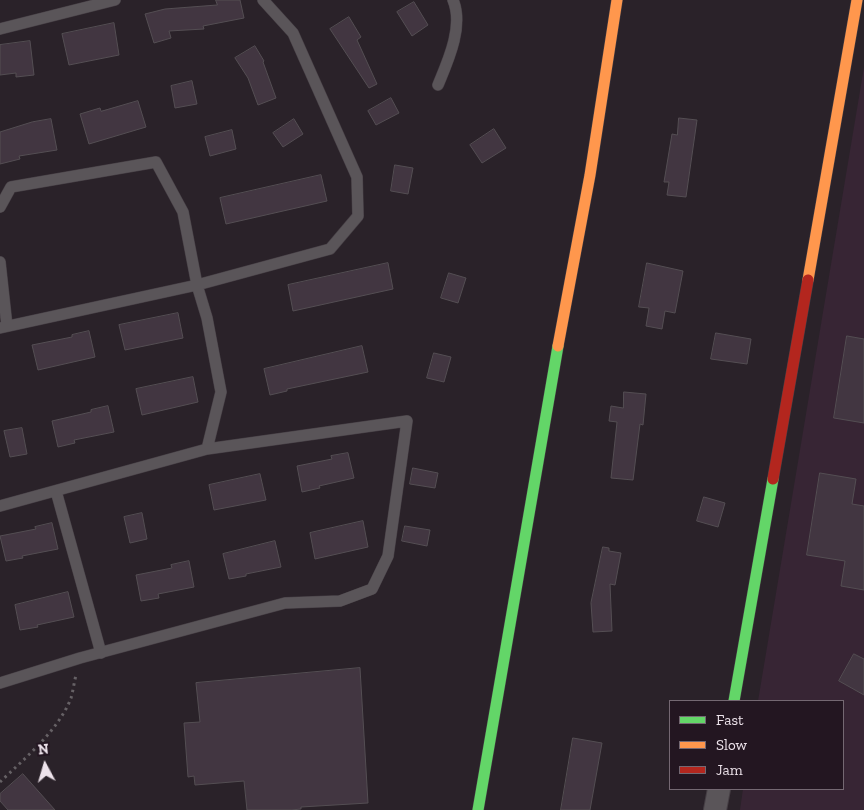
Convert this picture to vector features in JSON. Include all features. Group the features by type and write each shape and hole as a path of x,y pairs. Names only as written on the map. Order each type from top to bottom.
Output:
{"street":[{"path":"478,810 561,330 590,175 617,0"},
{"path":"734,700 857,0"},
{"path":"715,810 719,790"}],"lane":[{"path":"0,28 115,0"},
{"path":"0,262 3,327 197,285 330,249 358,216 357,177 292,34 263,0"},
{"path":"438,85 451,55 456,7 454,0"},
{"path":"0,207 11,187 156,162 183,212 197,285 207,318 221,392 207,449"},
{"path":"0,506 207,449 407,421 388,556 372,589 340,601 286,603 80,658 0,683"},
{"path":"56,491 101,653"}],"path":[{"path":"0,782 40,744 59,719 70,699 80,658"}],"shaded area":[{"path":"864,67 864,810 740,810 743,790 844,790 844,700 758,700"}],"building":[{"path":"216,0 240,0 244,18 203,26 204,29 169,31 171,38 154,43 145,14 165,9 217,5"},
{"path":"414,2 428,25 412,36 397,12"},
{"path":"349,17 361,37 357,40 377,84 369,88 330,29"},
{"path":"114,23 119,55 69,65 62,34"},
{"path":"30,41 34,75 16,77 16,73 0,75 0,45"},
{"path":"255,46 264,61 276,98 258,105 248,78 235,58"},
{"path":"192,81 197,104 175,108 171,86"},
{"path":"391,98 399,113 376,125 368,111"},
{"path":"138,101 146,127 89,144 80,114 100,108 101,111"},
{"path":"679,118 697,120 686,197 667,195 669,182 664,182 672,134 677,135"},
{"path":"51,119 57,150 19,156 20,159 0,164 0,132 32,122"},
{"path":"294,119 303,134 283,147 273,133"},
{"path":"494,129 506,148 482,163 470,145"},
{"path":"232,130 236,149 210,156 205,137"},
{"path":"395,165 413,168 408,194 391,191"},
{"path":"321,175 327,201 226,224 220,198"},
{"path":"388,263 393,289 293,311 288,285"},
{"path":"647,263 683,271 675,313 665,311 662,329 646,326 649,308 639,307"},
{"path":"449,273 466,278 458,303 441,298"},
{"path":"178,313 183,338 125,350 119,325"},
{"path":"89,331 95,357 38,370 32,345 72,337 72,335"},
{"path":"716,333 751,339 747,364 711,359"},
{"path":"847,336 864,339 864,423 834,418"},
{"path":"362,346 368,372 287,389 287,391 270,395 264,369"},
{"path":"434,353 451,357 444,382 427,378"},
{"path":"193,377 198,402 142,415 136,389"},
{"path":"624,392 646,394 643,425 640,424 633,480 611,478 617,422 609,421 611,406 623,408"},
{"path":"108,406 114,432 74,440 75,443 58,447 52,421"},
{"path":"22,428 27,454 10,457 4,431"},
{"path":"348,453 354,478 302,492 297,466 332,459 331,456"},
{"path":"413,468 438,473 435,488 410,484"},
{"path":"820,473 856,479 852,504 864,506 864,590 841,586 845,561 807,555"},
{"path":"260,474 266,500 214,510 209,485"},
{"path":"704,497 725,503 718,527 697,521"},
{"path":"142,513 147,539 130,543 124,517"},
{"path":"363,521 368,547 315,559 310,533"},
{"path":"52,523 58,549 6,561 0,536 36,529 35,527"},
{"path":"405,526 430,530 427,546 402,541"},
{"path":"275,541 281,567 229,579 223,554"},
{"path":"603,547 609,548 609,551 621,553 615,585 610,584 612,631 593,632 591,603"},
{"path":"189,561 194,587 158,594 159,598 141,601 136,575 172,568 171,565"},
{"path":"68,592 74,617 20,630 15,605"},
{"path":"854,654 864,659 864,695 839,681"},
{"path":"360,668 368,803 301,807 301,809 291,810 247,810 244,781 195,785 194,776 188,777 184,723 200,722 196,683"},
{"path":"573,738 602,743 590,810 561,810"},
{"path":"23,774 55,810 8,810 0,801 0,794"}],"traffic: fast":[{"path":"478,810 558,346"},
{"path":"734,700 773,479"}],"traffic: slow":[{"path":"558,346 590,175 617,0"},
{"path":"808,280 857,0"}],"traffic: jam":[{"path":"773,479 808,280"}]}
